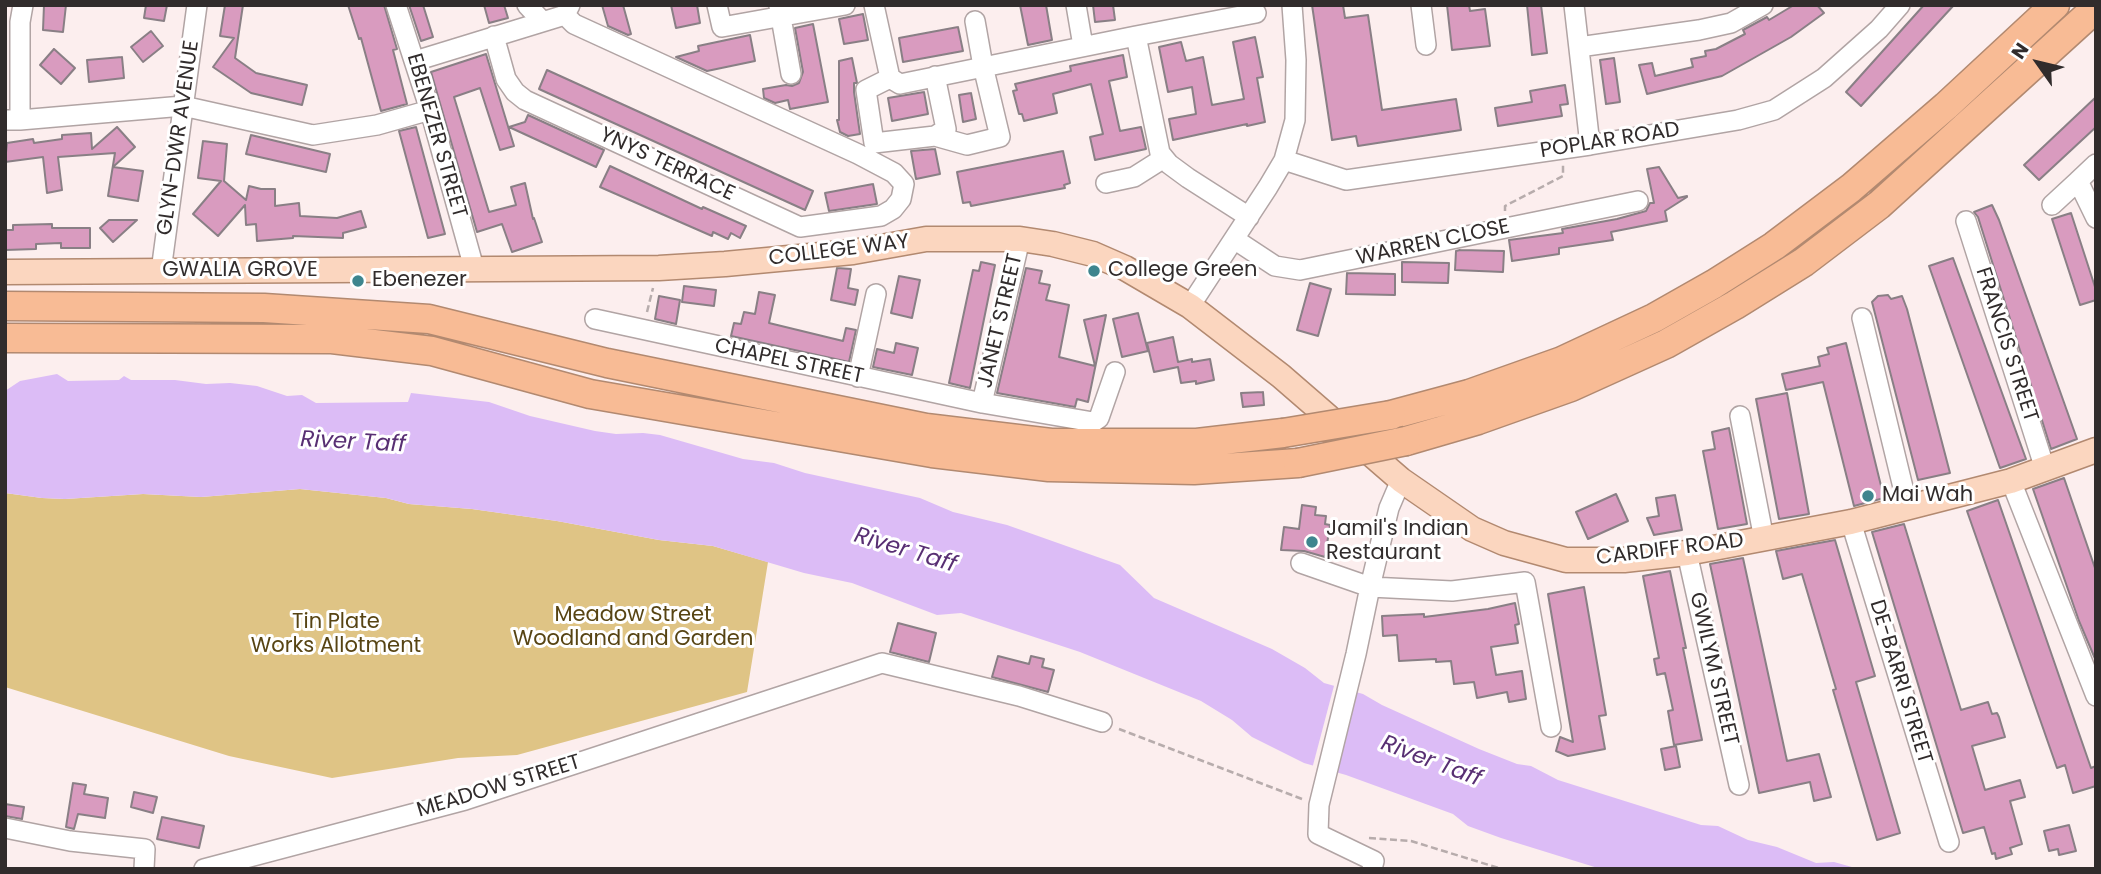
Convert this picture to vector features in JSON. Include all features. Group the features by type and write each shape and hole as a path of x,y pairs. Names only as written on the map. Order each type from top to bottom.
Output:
{"highway":[{"path":"5,306 264,308 429,319 607,363 926,428 1051,443 1197,443 1283,433 1391,415 1469,394 1562,361 1654,317 1714,284 1774,246 1851,188 1946,106 2054,5"},
{"path":"5,338 332,339 432,351 590,394 932,453 1049,467 1194,470 1298,463 1406,441 1478,420 1571,387 1667,344 1804,262 1879,205 2096,8"}],"main road":[{"name":"COLLEGE WAY","path":"474,268 659,268 853,252 926,239 1020,239 1093,254 1125,268 1190,306"},
{"name":"GWALIA GROVE","path":"5,272 474,268"},
{"name":"CARDIFF ROAD","path":"1190,306 1256,355 1401,480 1472,528 1504,543 1566,560 1625,560 1687,553 1851,522 2011,481 2096,450"}],"street":[{"path":"23,5 13,120 183,106 313,135 377,125 430,110"},
{"name":"GLYN-DWR AVENUE","path":"161,271 197,5"},
{"name":"EBENEZER STREET","path":"396,5 430,110 474,268"},
{"path":"527,5 542,21"},
{"path":"717,5 722,27 780,11 845,5"},
{"path":"874,5 890,78 900,84 1136,36 1208,14 1256,13"},
{"path":"1076,5 1083,46"},
{"path":"1190,306 1284,160 1295,120 1296,61 1292,5"},
{"path":"1421,5 1426,45"},
{"path":"1574,5 1590,145"},
{"path":"1579,47 1731,23 1763,5"},
{"name":"POPLAR ROAD","path":"1284,160 1346,180 1590,145 1738,120 1774,110 1824,78 1879,29 1900,5"},
{"path":"415,61 494,37 568,10"},
{"name":"YNYS TERRACE","path":"494,37 506,79 525,100 800,227 881,216 893,209 901,199 904,184 894,173 796,125 574,24 568,10"},
{"path":"780,11 791,74"},
{"path":"935,136 967,145 1000,137 975,21"},
{"path":"1136,36 1158,146 1164,158 1188,178 1249,217"},
{"path":"890,78 866,90 874,143 935,136 946,130 935,76"},
{"path":"1106,183 1134,177 1164,158"},
{"path":"2053,205 2096,164"},
{"path":"2078,181 2096,218"},
{"name":"WARREN CLOSE","path":"1234,239 1275,266 1300,270 1638,201"},
{"name":"FRANCIS STREET","path":"1966,221 2045,469"},
{"name":"JANET STREET","path":"982,403 1020,239"},
{"path":"858,377 876,294"},
{"path":"1862,318 1908,508"},
{"name":"CHAPEL STREET","path":"595,319 982,403 1095,421 1100,416 1115,372"},
{"path":"1740,416 1764,539"},
{"path":"1393,869 1373,865 1318,834 1319,805 1324,780 1389,508 1401,480"},
{"path":"2011,481 2096,696"},
{"name":"DE-BARRI STREET","path":"1851,522 1949,842"},
{"name":"GWILYM STREET","path":"1687,553 1739,785"},
{"path":"1301,562 1370,587 1452,591 1525,582 1551,727"},
{"name":"MEADOW STREET","path":"204,869 465,800 882,663 1018,696 1102,722"},
{"path":"5,828 70,841 145,849 144,869"}],"path":[{"path":"1504,229 1505,206 1563,176 1562,148"},
{"path":"644,330 659,268"},
{"path":"1102,722 1319,805"},
{"path":"1358,837 1411,841 1502,869"}],"green space":[{"name":"Tin Plate Works Allotment","path":"300,489 557,521 659,540 713,546 768,562 747,692 517,755 458,758 332,778 229,756 5,687 5,493 65,499 143,494 201,497"}],"water":[{"name":"River Taff","path":"57,374 68,381 119,380 124,376 131,380 257,386 287,396 302,395 316,403 408,402 411,393 489,402 530,416 595,431 660,435 743,459 774,463 805,473 920,498 953,512 1007,525 1120,565 1154,598 1272,649 1305,668 1324,683 1363,694 1479,749 1517,764 1531,766 1558,780 1701,825 1718,826 1748,840 1777,847 1816,863 1834,862 1859,869 1601,869 1501,838 1468,826 1453,814 1346,775 1304,763 1252,737 1232,720 1201,701 1080,652 961,613 937,615 852,583 804,573 713,546 659,540 472,509 409,504 386,498 300,489 201,497 143,494 65,499 5,493 5,391 20,381"}],"pier":[{"path":"1335,682 1353,687 1331,774 1312,769"}],"building":[{"path":"44,5 66,5 63,32 43,30"},
{"path":"146,5 167,5 164,21 144,18"},
{"path":"225,5 243,5 235,58 256,73 307,85 302,105 251,93 213,67 234,38 220,36"},
{"path":"348,5 384,5 397,49 393,50 407,104 381,111 361,38 359,39"},
{"path":"409,5 423,5 433,37 421,41"},
{"path":"484,5 504,5 508,18 489,23"},
{"path":"602,5 623,5 631,34 608,26"},
{"path":"671,5 697,5 700,23 676,28"},
{"path":"1020,5 1046,5 1052,40 1028,45"},
{"path":"1093,5 1113,5 1115,20 1095,22"},
{"path":"1312,5 1343,5 1345,18 1368,15 1382,110 1456,99 1461,130 1358,146 1356,136 1332,140"},
{"path":"1447,5 1469,5 1470,11 1485,9 1490,46 1452,50"},
{"path":"1527,5 1541,5 1547,53 1532,55"},
{"path":"1794,5 1817,5 1824,13 1791,37 1722,76 1647,94 1639,65 1652,63 1655,76 1693,67 1691,59 1706,56 1705,51 1716,49 1745,34 1743,30 1767,17 1769,20"},
{"path":"1924,5 1954,5 1861,106 1846,92"},
{"path":"863,14 868,40 844,44 839,19"},
{"path":"813,24 828,102 790,109 788,100 775,103 764,98 763,89 799,83 803,72 795,28"},
{"path":"958,27 963,51 903,62 899,38"},
{"path":"151,31 163,46 143,62 131,47"},
{"path":"750,35 755,61 707,71 676,57 699,51 698,46"},
{"path":"1255,37 1263,77 1257,78 1265,122 1173,140 1169,119 1196,114 1192,87 1168,92 1159,47 1181,42 1186,61 1203,57 1212,105 1244,99 1233,42"},
{"path":"54,49 75,68 61,84 40,65"},
{"path":"486,54 514,146 500,150 480,88 454,97 489,212 516,205 511,187 525,183 533,219 542,242 512,252 502,224 477,232 431,72"},
{"path":"1123,55 1127,77 1109,81 1120,131 1141,127 1146,149 1095,160 1090,137 1103,134 1091,84 1053,94 1057,113 1024,121 1022,114 1019,114 1013,91 1017,90 1015,84 1071,71 1070,66"},
{"path":"122,57 124,78 89,82 87,60"},
{"path":"852,58 857,83 854,83 854,92 860,134 848,136 840,132 837,120 839,61"},
{"path":"1614,58 1620,102 1606,104 1600,60"},
{"path":"547,70 813,191 805,210 539,89"},
{"path":"1565,85 1568,104 1560,105 1562,116 1498,126 1495,108 1532,102 1530,91"},
{"path":"924,92 928,114 892,121 888,98"},
{"path":"971,93 976,119 963,122 959,95"},
{"path":"2096,97 2096,127 2039,180 2024,165"},
{"path":"528,115 604,150 596,167 509,127 525,122"},
{"path":"117,127 135,147 113,167 143,171 138,201 108,196 115,153 58,157 62,190 47,193 43,157 5,162 7,143 33,139 34,143 62,139 62,135 91,133 92,149"},
{"path":"416,127 445,234 428,238 399,131"},
{"path":"251,135 330,154 326,172 246,154"},
{"path":"203,141 227,144 224,181 246,200 249,186 275,189 275,206 299,203 300,216 337,218 361,211 366,227 343,233 343,238 293,236 257,241 256,224 246,225 245,205 218,236 193,214 221,181 198,178"},
{"path":"935,149 940,174 916,179 911,151"},
{"path":"1063,151 1070,183 1064,185 1065,188 971,206 970,202 963,203 957,172"},
{"path":"610,166 702,209 703,207 746,226 740,238 731,233 728,239 713,232 712,236 600,187"},
{"path":"1659,167 1678,198 1687,196 1665,211 1667,221 1611,232 1613,240 1559,248 1559,254 1512,261 1509,240 1563,233 1562,229 1646,211 1650,203 1654,203 1647,169"},
{"path":"873,184 877,204 829,211 825,193"},
{"path":"1992,205 2077,439 2051,449 1978,217 1974,212"},
{"path":"2071,213 2096,290 2096,300 2080,305 2052,219"},
{"path":"109,220 137,220 113,242 100,228"},
{"path":"52,224 52,228 90,228 90,248 61,248 61,243 36,244 36,249 5,250 5,230 13,230 13,225"},
{"path":"1456,251 1504,251 1503,272 1455,270"},
{"path":"1953,258 2026,459 2000,468 1929,266"},
{"path":"981,262 995,265 970,388 949,383 973,270 979,271"},
{"path":"1402,262 1449,263 1448,283 1402,282"},
{"path":"837,268 851,269 848,288 858,290 855,305 831,300"},
{"path":"1026,268 1042,271 1039,283 1050,285 1046,300 1069,305 1059,357 1095,366 1084,320 1106,315 1088,402 1077,399 1075,407 997,393"},
{"path":"1347,273 1395,274 1395,295 1346,294"},
{"path":"899,276 920,280 912,318 891,313"},
{"path":"1310,283 1331,289 1318,336 1297,330"},
{"path":"684,286 716,290 714,306 682,302"},
{"path":"759,292 775,295 769,323 843,341 846,328 856,330 849,362 731,336 734,323 741,324 744,312 755,314"},
{"path":"1888,295 1891,299 1902,296 1907,309 1950,473 1918,480 1872,302 1878,296"},
{"path":"659,296 680,300 676,324 655,319"},
{"path":"1138,313 1148,351 1122,357 1113,319"},
{"path":"1173,337 1178,362 1210,359 1214,380 1196,384 1196,381 1181,383 1178,367 1154,372 1147,343"},
{"path":"896,343 918,348 912,375 873,367 877,349 894,353"},
{"path":"1846,343 1884,498 1854,506 1823,382 1786,390 1782,374 1820,366 1818,357 1829,354 1827,348"},
{"path":"1263,392 1264,405 1243,407 1241,393"},
{"path":"1787,393 1809,514 1779,519 1756,399"},
{"path":"1729,428 1747,524 1718,529 1703,451 1715,449 1712,432"},
{"path":"2064,478 2096,571 2096,661 2079,621 2033,489"},
{"path":"1616,494 1628,521 1588,539 1576,512"},
{"path":"1675,495 1682,530 1654,535 1647,518 1659,516 1656,498"},
{"path":"1998,500 2091,768 2096,766 2096,786 2073,793 2065,765 2057,768 1967,511"},
{"path":"1302,505 1316,507 1315,515 1326,516 1325,524 1330,525 1325,557 1304,551 1281,550 1284,527 1299,529"},
{"path":"1904,524 1961,710 1988,702 1992,714 1997,713 1999,717 2005,737 1972,746 1985,790 2020,780 2025,797 2010,801 2022,844 2010,848 2012,854 1996,859 1984,827 1963,833 1872,532"},
{"path":"1835,540 1875,676 1856,682 1900,833 1877,840 1802,574 1783,579 1776,551"},
{"path":"1743,558 1787,761 1819,754 1831,797 1814,801 1810,782 1759,793 1710,564"},
{"path":"1670,571 1702,740 1674,745 1668,711 1673,710 1665,673 1657,675 1654,659 1659,658 1643,576"},
{"path":"1584,587 1606,715 1599,716 1605,749 1568,756 1556,751 1560,737 1573,742 1548,594"},
{"path":"1515,603 1519,624 1515,625 1518,643 1491,647 1496,675 1522,671 1526,699 1509,702 1507,692 1477,698 1474,682 1454,684 1451,661 1399,661 1397,635 1383,636 1382,616 1424,614 1424,617"},
{"path":"898,623 936,633 929,662 890,652"},
{"path":"998,656 1029,664 1031,656 1044,659 1042,667 1054,670 1048,692 992,677"},
{"path":"1676,746 1680,767 1665,770 1661,749"},
{"path":"73,783 86,785 84,794 108,798 105,818 78,814 74,829 66,827"},
{"path":"134,792 157,797 153,813 131,807"},
{"path":"5,804 24,807 22,819 5,816"},
{"path":"162,817 204,826 199,848 157,839"},
{"path":"2069,825 2076,851 2059,855 2058,849 2049,851 2044,831"}],"place":[{"name":"College Green","path":"1094,271"},
{"name":"Ebenezer","path":"358,281"},
{"name":"Mai Wah","path":"1868,496"},
{"name":"Jamil's Indian Restaurant","path":"1312,542"}],"park label":[{"name":"Meadow Street Woodland and Garden","path":"633,628"}]}
